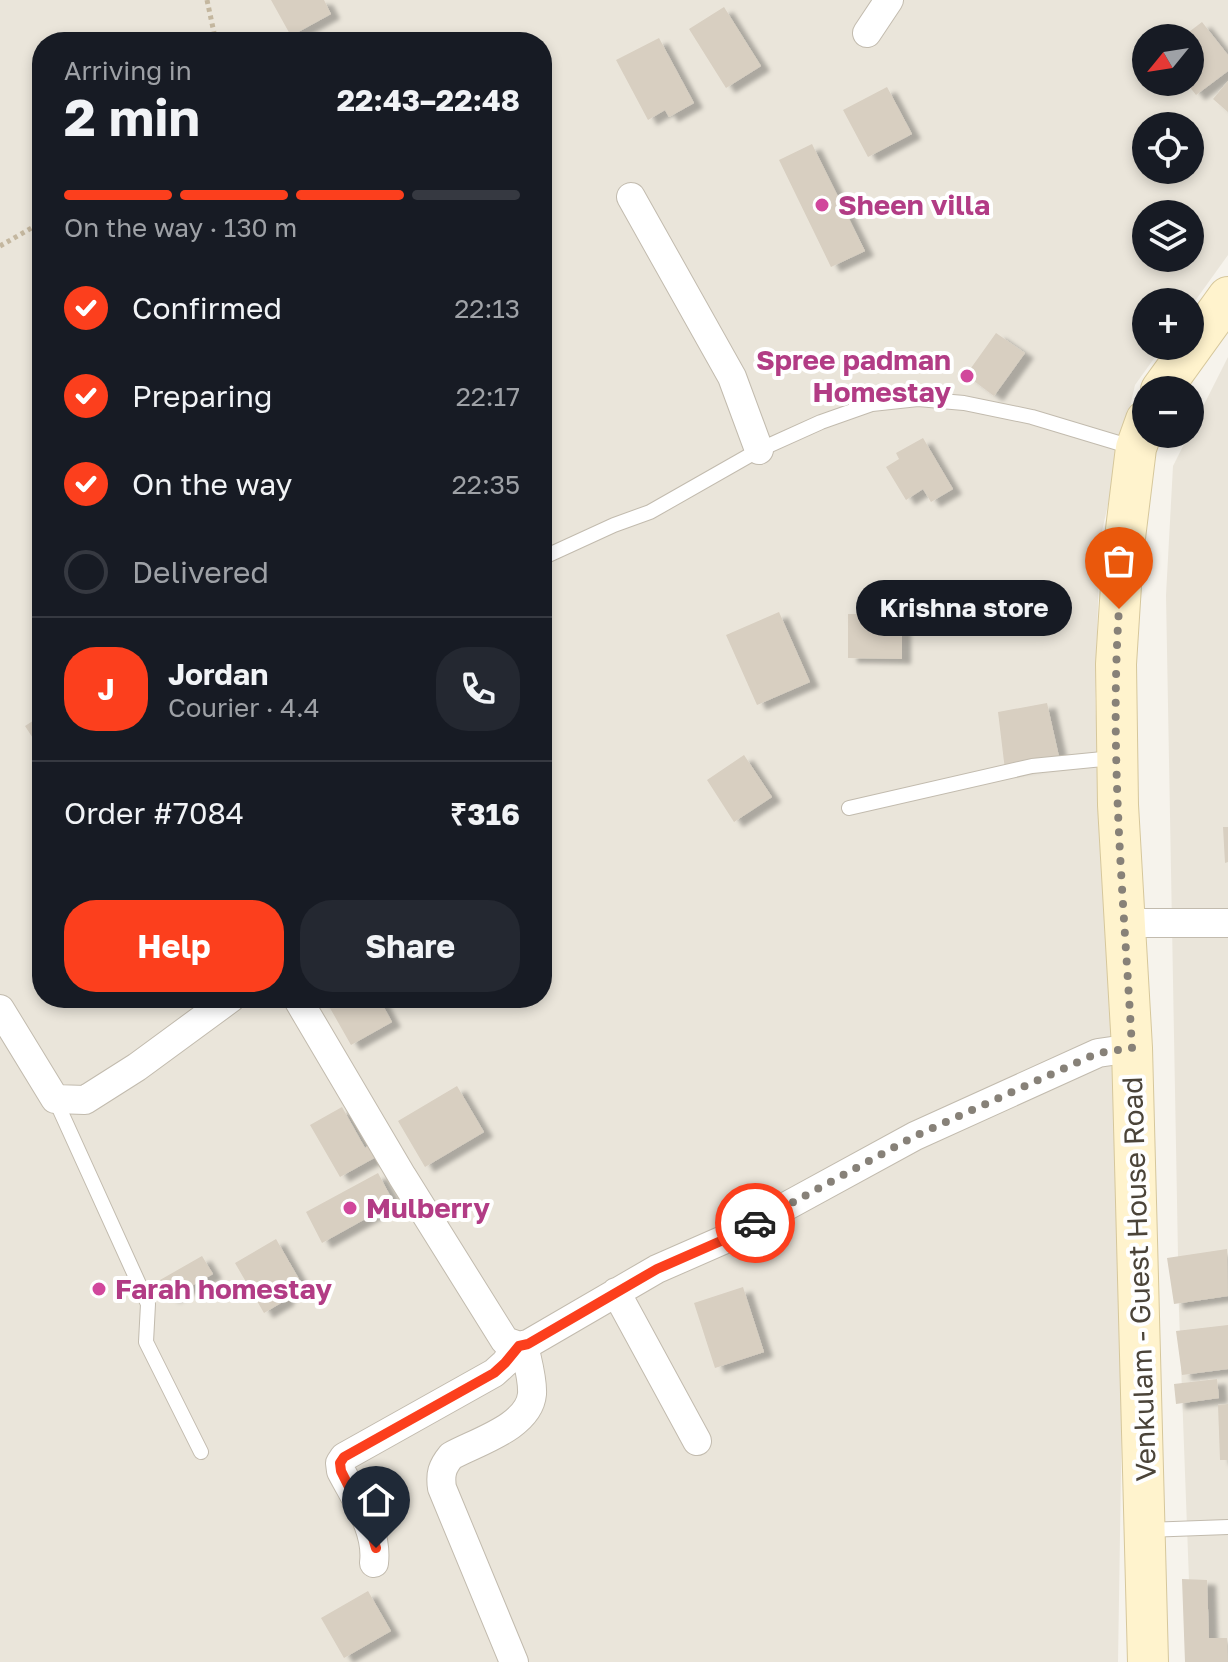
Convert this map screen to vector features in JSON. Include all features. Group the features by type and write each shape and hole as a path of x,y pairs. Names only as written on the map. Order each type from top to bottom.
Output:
{"main road":[{"path":"1171,376 1228,297"},
{"name":"Venkulam - Guest House Road","path":"1139,448 1123,554 1116,664 1118,805 1132,1048 1148,1662"}],"street":[{"path":"867,33 889,0"},
{"path":"631,197 732,377 759,450"},
{"path":"1125,923 1228,923"},
{"path":"0,1009 55,1099 85,1100 137,1067 217,1008"},
{"path":"303,1008 402,1176 505,1341 522,1345 657,1269 730,1237 915,1136 1098,1053 1132,1048"},
{"path":"616,1292 697,1441"},
{"path":"374,1563 376,1548 371,1531 341,1471 340,1463 344,1457 494,1373 522,1345"},
{"path":"514,1662 442,1488 440,1476 451,1456 524,1415 532,1392 522,1345"}],"lane":[{"path":"552,553 650,512 759,450 821,422 872,404 918,399 964,403 1132,433"},
{"path":"849,808 1032,766 1117,758"},
{"path":"55,1099 148,1304 146,1342 201,1452"},
{"path":"1146,1530 1228,1527"}],"path":[{"path":"207,0 214,32"},
{"path":"0,246 32,228"}],"shaded area":[{"path":"0,0 1228,0 1228,255 1204,288 1132,288 1132,360 1153,360 1141,376 1132,376 1132,398 1100,540 1095,698 1124,1278 1118,1662 0,1662"},
{"path":"1228,357 1228,1662 1192,1662 1179,1311 1166,595 1173,466 1182,448 1204,448 1204,405"}],"building":[{"path":"271,0 324,0 331,14 298,32 289,32"},
{"path":"724,7 761,66 726,88 689,29"},
{"path":"1204,25 1228,55 1228,71 1204,89"},
{"path":"659,38 694,103 669,117 665,110 648,120 616,60"},
{"path":"1228,81 1228,112 1213,99"},
{"path":"887,87 912,134 868,157 843,110"},
{"name":"Sheen villa","path":"812,144 865,251 831,267 779,160"},
{"path":"996,333 1025,353 994,396 966,375"},
{"path":"923,438 953,489 931,502 923,489 906,500 886,467 899,459 896,453"},
{"path":"779,612 810,682 757,705 726,635"},
{"path":"848,614 902,614 902,659 848,658"},
{"path":"1047,703 1060,761 1005,770 998,712"},
{"path":"32,721 32,737 25,726"},
{"path":"744,755 772,797 734,822 707,780"},
{"path":"1223,827 1228,827 1228,862 1225,863"},
{"path":"330,1008 384,1008 392,1022 351,1045"},
{"path":"457,1086 484,1132 425,1167 398,1121"},
{"path":"342,1107 365,1148 369,1145 376,1157 340,1177 310,1125"},
{"name":"Mulberry","path":"378,1173 394,1203 322,1243 306,1212"},
{"path":"276,1239 303,1286 264,1313 235,1263"},
{"path":"1227,1249 1228,1296 1174,1304 1167,1258"},
{"path":"202,1256 213,1274 170,1298 160,1280"},
{"path":"743,1287 764,1352 715,1368 694,1303"},
{"path":"1228,1325 1228,1369 1182,1375 1176,1331"},
{"path":"1217,1379 1219,1398 1176,1404 1174,1384"},
{"path":"1228,1404 1228,1460 1220,1460 1218,1405"},
{"path":"1182,1579 1207,1580 1209,1638 1227,1638 1228,1662 1185,1662"},
{"path":"368,1591 391,1631 344,1658 321,1618"}],"way so far":[{"path":"755,1223 915,1136 1098,1053 1132,1048 1118,805 1116,664 1119,609"}],"place":[{"name":"Sheen villa","path":"822,205"},
{"name":"Spree padman Homestay","path":"967,376"},
{"name":"Krishna store","path":"1119,609"},
{"name":"Mulberry","path":"350,1208"},
{"name":"Farah homestay","path":"99,1289"}],"route":[{"path":"376,1548 371,1531 341,1471 340,1463 344,1457 494,1373 519,1346 528,1344 657,1269 755,1223"}]}
